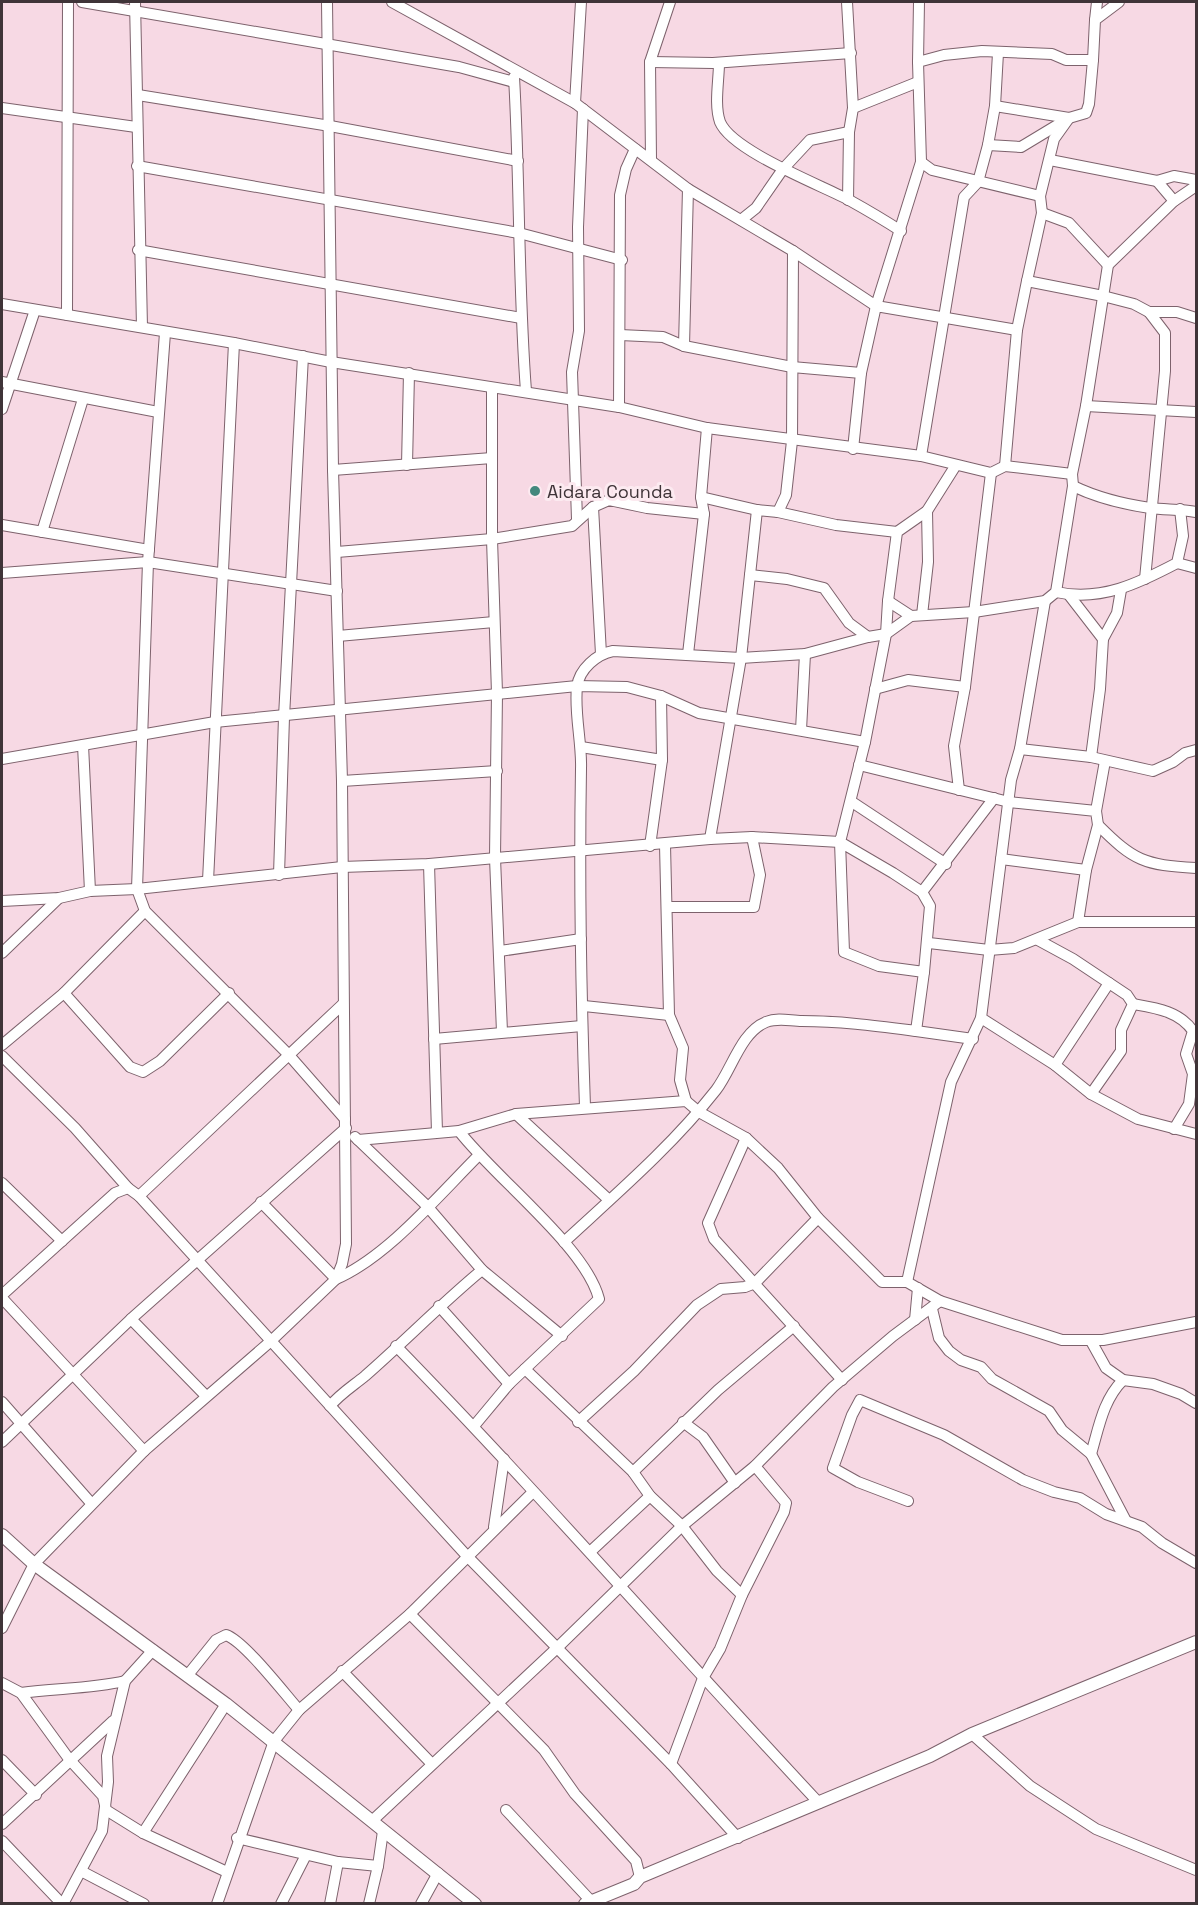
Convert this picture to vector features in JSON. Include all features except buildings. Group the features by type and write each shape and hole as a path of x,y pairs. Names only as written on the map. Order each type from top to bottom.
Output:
{"main road":[{"path":"2,1535 34,1564 274,1741 373,1820 382,1831 475,1904"},
{"path":"588,1902 634,1884 640,1877 738,1838 972,1734 1197,1642"}],"street":[{"path":"67,315 68,2"},
{"path":"82,2 135,5 328,45 459,67 514,82"},
{"path":"327,2 333,470 342,781 346,1244 336,1279"},
{"path":"392,2 579,106 688,189 793,251 876,306 1017,330"},
{"path":"577,519 572,372 579,331 581,2"},
{"path":"651,160 650,62 670,2"},
{"path":"846,2 853,108 849,132 848,200"},
{"path":"853,449 861,373 876,306 921,162 918,82 919,2"},
{"path":"988,145 1021,147 1069,118 1086,113 1089,104 1097,2"},
{"path":"1095,20 1119,2"},
{"path":"135,5 138,95 136,127 138,250 142,327"},
{"path":"918,62 953,54 982,51 1053,54 1066,60 1093,60"},
{"path":"921,456 964,197 978,182 988,145 995,106 998,53"},
{"path":"650,62 719,63 851,54"},
{"path":"719,63 720,122 730,135 783,169 848,200 901,231"},
{"path":"514,70 518,116 521,318 526,391"},
{"path":"853,108 918,82"},
{"path":"138,95 330,126 518,161"},
{"path":"995,106 1069,118"},
{"path":"2,108 136,127"},
{"path":"1005,466 1017,330 1042,213 1041,196 1054,139 1069,118"},
{"path":"741,220 756,208 783,169 810,140 849,132"},
{"path":"619,407 622,182 635,148"},
{"path":"1050,160 1157,181 1174,176 1197,180"},
{"path":"921,162 932,170 1041,196"},
{"path":"137,166 519,233 622,260"},
{"path":"1157,181 1174,201"},
{"path":"585,1107 580,850 581,747 577,686 587,667 601,654 613,651 741,658 805,654 886,634 916,615 974,612 1045,601 1056,592 1108,265 1174,201 1197,186"},
{"path":"684,346 688,189"},
{"path":"1042,213 1069,223 1108,265"},
{"path":"138,250 330,286 521,318"},
{"path":"778,512 786,495 792,441 793,251"},
{"path":"1027,281 1134,304 1149,312 1165,333 1162,412 1145,579"},
{"path":"2,304 234,343 331,362 619,407 707,428 853,449 921,456 991,473 1005,466 1072,480 1103,500 1152,509 1180,509 1197,512"},
{"path":"2,408 5,383 35,310"},
{"path":"1149,312 1177,312 1197,318"},
{"path":"165,333 148,556 141,733 137,889 145,911 288,1054 358,1140 427,1206 482,1270 562,1336"},
{"path":"620,335 663,337 684,346 792,367 861,373"},
{"path":"208,881 234,343"},
{"path":"279,875 284,717 293,583 303,356"},
{"path":"407,465 409,373"},
{"path":"5,383 158,412"},
{"path":"492,388 492,539 497,693 495,858 502,1032"},
{"path":"42,532 83,399"},
{"path":"1086,406 1162,412 1197,412"},
{"path":"688,654 704,514 701,497 707,428"},
{"path":"333,470 492,458"},
{"path":"701,497 836,525 897,531 927,511 956,465"},
{"path":"958,790 954,746 965,687 991,473"},
{"path":"337,552 492,539 572,526 577,519 593,507 609,500 647,508 704,514"},
{"path":"593,507 601,654"},
{"path":"1177,563 1183,536 1180,509"},
{"path":"710,839 741,658 757,510"},
{"path":"916,615 928,562 927,511"},
{"path":"2,525 222,571 338,591"},
{"path":"897,531 886,634 876,689 852,802 840,842 844,952 879,966 924,972"},
{"path":"2,573 148,556"},
{"path":"1056,592 1069,595 1121,590 1177,563 1197,568"},
{"path":"750,575 787,579 824,588 849,623 868,637"},
{"path":"1091,757 1100,688 1103,639 1117,613 1121,590"},
{"path":"1069,595 1103,639"},
{"path":"888,601 916,615"},
{"path":"907,1282 951,1082 981,1018 1009,802 1045,601"},
{"path":"338,636 494,622"},
{"path":"801,730 805,654"},
{"path":"876,689 908,680 965,687"},
{"path":"2,759 141,733 215,722 284,717 340,708 577,686 627,687 661,696 699,713 865,742"},
{"path":"650,846 662,760 661,696"},
{"path":"83,745 90,891"},
{"path":"581,747 662,760"},
{"path":"1020,749 1091,757 1153,771 1173,762 1185,753 1197,750"},
{"path":"1078,922 1086,870 1098,825 1096,811 1105,761"},
{"path":"859,765 1009,802 1096,811"},
{"path":"342,781 497,771"},
{"path":"922,892 946,864 994,798"},
{"path":"852,802 946,864"},
{"path":"1098,825 1125,853 1144,861 1197,868"},
{"path":"667,907 754,907 760,875 752,837"},
{"path":"2,901 59,898 90,891 137,889 342,867 429,864 580,850 665,845 710,839 752,837 840,842 922,892 930,906 928,943 916,1031"},
{"path":"665,845 669,1015 683,1048 680,1080 686,1101 699,1112 746,1138 778,1168 818,1218 882,1282 907,1282 918,1288 936,1305 1062,1340 1092,1341 1197,1322"},
{"path":"1001,859 1086,870"},
{"path":"429,864 436,1132"},
{"path":"2,953 59,898"},
{"path":"2,1045 64,993 145,911"},
{"path":"928,943 989,950 1014,948 1078,922 1197,922"},
{"path":"500,951 581,939"},
{"path":"1038,940 1073,959 1127,995 1133,1004 1163,1009 1186,1022 1193,1031 1186,1054 1193,1074 1189,1104 1174,1129"},
{"path":"1055,1065 1109,983"},
{"path":"64,993 130,1067 143,1072 160,1061 228,993"},
{"path":"139,1196 343,1004"},
{"path":"1091,1095 1121,1051 1121,1030 1133,1004"},
{"path":"584,1006 669,1015"},
{"path":"564,1242 699,1112 724,1078 751,1030 767,1022 786,1018 800,1021 824,1019 973,1039"},
{"path":"981,1018 1055,1065 1091,1095 1138,1119 1197,1134"},
{"path":"434,1039 582,1026"},
{"path":"2,1056 112,1167 128,1188 139,1196 466,1555 671,1764 738,1838"},
{"path":"358,1140 459,1131 516,1114 686,1101"},
{"path":"516,1114 609,1200"},
{"path":"2,1442 131,1319 345,1124"},
{"path":"459,1131 478,1156 564,1242 586,1268 596,1284 600,1299 510,1384 474,1426"},
{"path":"746,1138 708,1223 714,1239 842,1380"},
{"path":"2,1628 34,1564 91,1503 144,1451 271,1341 336,1279 356,1270 376,1255 478,1156"},
{"path":"112,1167 115,1193"},
{"path":"2,1183 62,1241"},
{"path":"128,1188 115,1193 2,1297 144,1451"},
{"path":"261,1202 336,1279"},
{"path":"578,1422 634,1371 697,1305 721,1289 745,1287 755,1283 818,1218"},
{"path":"330,1406 341,1392 364,1377 439,1306 482,1270"},
{"path":"915,1320 918,1288"},
{"path":"373,1820 431,1763 557,1648 682,1526 755,1466 842,1380 936,1305"},
{"path":"936,1305 939,1338 949,1351 961,1360 981,1367 992,1379 1049,1411 1062,1430 1091,1454 1125,1519"},
{"path":"439,1306 510,1384"},
{"path":"131,1319 206,1396"},
{"path":"633,1472 683,1422 794,1326"},
{"path":"1092,1341 1106,1368 1123,1380 1153,1384 1197,1402"},
{"path":"396,1346 591,1551 703,1678 819,1803"},
{"path":"525,1369 633,1472 650,1496 682,1526 717,1571 742,1595"},
{"path":"1091,1454 1106,1402 1112,1391 1123,1380"},
{"path":"908,1500 858,1482 833,1468 840,1443 860,1400 944,1435 981,1454 1023,1480 1080,1498 1106,1514 1142,1527 1162,1543 1197,1563"},
{"path":"2,1402 91,1503"},
{"path":"683,1422 703,1437 735,1483"},
{"path":"494,1527 504,1459"},
{"path":"671,1764 703,1678 720,1649 742,1595 784,1512 786,1503 755,1466"},
{"path":"217,1904 237,1838 274,1741 299,1710 410,1614 494,1527 533,1492"},
{"path":"591,1551 650,1496"},
{"path":"410,1614 496,1704 544,1750 575,1794 636,1861 640,1877"},
{"path":"187,1676 216,1640 226,1635 232,1637 244,1649 299,1710"},
{"path":"2,1840 60,1903 81,1871 102,1830 106,1810 106,1756 125,1681 153,1650"},
{"path":"342,1671 431,1763"},
{"path":"21,1693 56,1688 94,1688 125,1681"},
{"path":"2,1683 21,1693 69,1760 103,1796 106,1810 143,1833 227,1872"},
{"path":"143,1833 226,1704"},
{"path":"2,1824 114,1721"},
{"path":"972,1734 1030,1786 1096,1829 1197,1870"},
{"path":"2,1760 36,1795"},
{"path":"506,1810 588,1902"},
{"path":"369,1904 378,1866 382,1831"},
{"path":"237,1838 338,1862 378,1866"},
{"path":"281,1904 306,1855"},
{"path":"330,1904 338,1862"},
{"path":"81,1871 144,1904"},
{"path":"421,1904 438,1873"}],"place":[{"name":"Aidara Counda","path":"535,491"}]}
